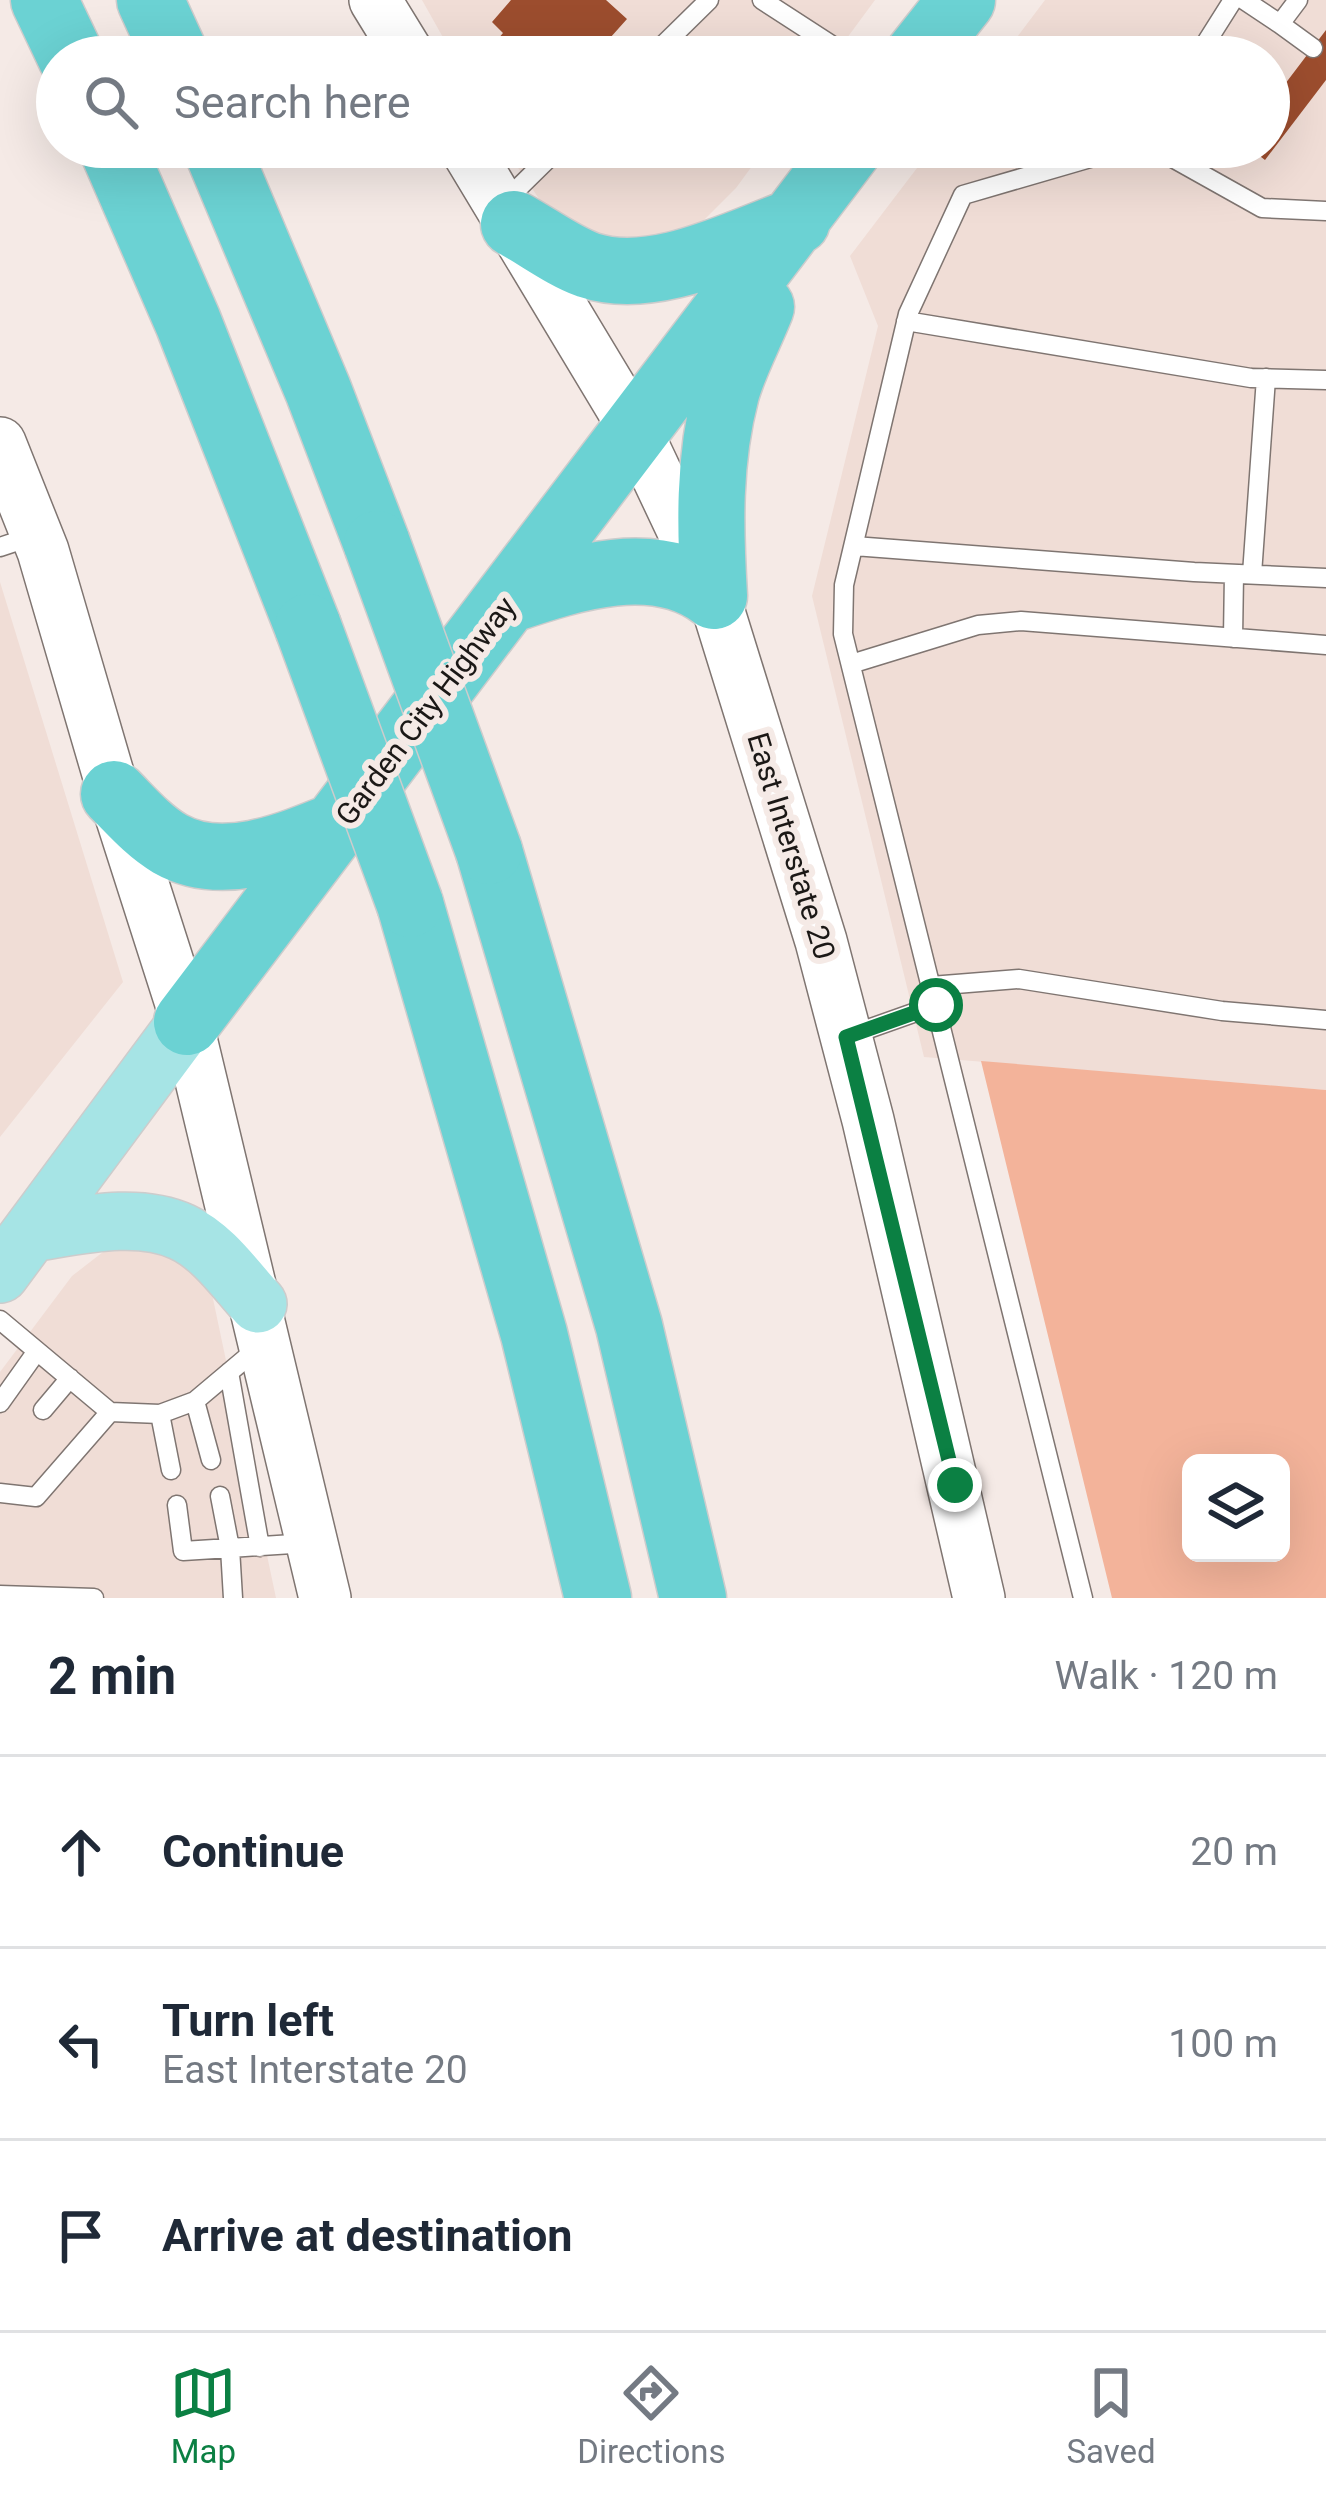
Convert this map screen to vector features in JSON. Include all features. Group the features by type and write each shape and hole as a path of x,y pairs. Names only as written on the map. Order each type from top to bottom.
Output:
{"highway":[{"path":"44,0 61,36"},
{"path":"150,0 166,36"},
{"path":"934,36 962,0"},
{"path":"121,168 188,322 308,627 410,904 534,1334 598,1598"},
{"path":"225,168 377,544 489,850 629,1326 693,1598"},
{"name":"Garden City Highway","path":"187,1022 835,168"},
{"path":"507,214 587,265 620,271 662,266 797,220"},
{"path":"714,596 711,483 727,391 797,220"},
{"path":"511,598 584,574 622,572 673,577 698,584 714,596"},
{"path":"114,794 173,846 220,856 275,851 340,824"}],"main road":[{"path":"375,0 397,36"},
{"name":"East Interstate 20","path":"478,168 637,431 714,596 808,896 846,1037 979,1598"},
{"path":"0,443 19,541 114,794 187,1022 251,1339 325,1598"},
{"name":"Garden City Highway","path":"16,1254 187,1022"},
{"path":"16,1254 136,1222 181,1232 211,1252 251,1339"}],"lane":[{"path":"672,36 709,0"},
{"path":"762,0 818,36"},
{"path":"1210,36 1233,0"},
{"path":"1244,0 1312,48"},
{"path":"1280,24 1298,0"},
{"path":"507,214 543,168"},
{"path":"1056,168 964,195 906,321 844,585 843,634 1083,1598"},
{"path":"1191,168 1262,208 1326,211"},
{"path":"906,321 1266,378 1326,380"},
{"path":"1233,638 1266,378"},
{"path":"854,546 1326,578"},
{"path":"851,664 978,625 1021,621 1326,646"},
{"path":"846,1037 933,996 1019,979 1222,1011 1326,1020"},
{"path":"0,1320 110,1412 160,1414 196,1401 251,1339"},
{"path":"251,1339 260,1547"},
{"path":"0,1403 37,1351"},
{"path":"43,1410 70,1378"},
{"path":"196,1401 211,1460"},
{"path":"0,1492 36,1497 110,1412"},
{"path":"160,1414 171,1470"},
{"path":"220,1496 233,1598"},
{"path":"177,1505 183,1551 313,1543"},
{"path":"0,1595 94,1598"}],"shaded area":[{"path":"422,0 875,0 848,36 442,36"},
{"path":"1045,0 1326,0 1326,1090 924,1057 812,596 878,326 850,256 917,168 1290,168 1290,36 1018,36"},
{"path":"518,168 751,168 702,222 645,247 592,241 550,215"},
{"path":"0,582 123,982 0,1137"},
{"path":"981,1061 1326,1090 1326,1598 1112,1598"},
{"path":"148,1249 189,1263 212,1294 276,1598 0,1598 0,1372 72,1276 103,1252"}],"building":[{"path":"511,0 606,0 627,19 612,36 500,36 503,33 492,22"},
{"path":"1326,30 1326,80 1290,127 1290,77"}],"route":[{"path":"936,1005 846,1037 955,1485"}]}
